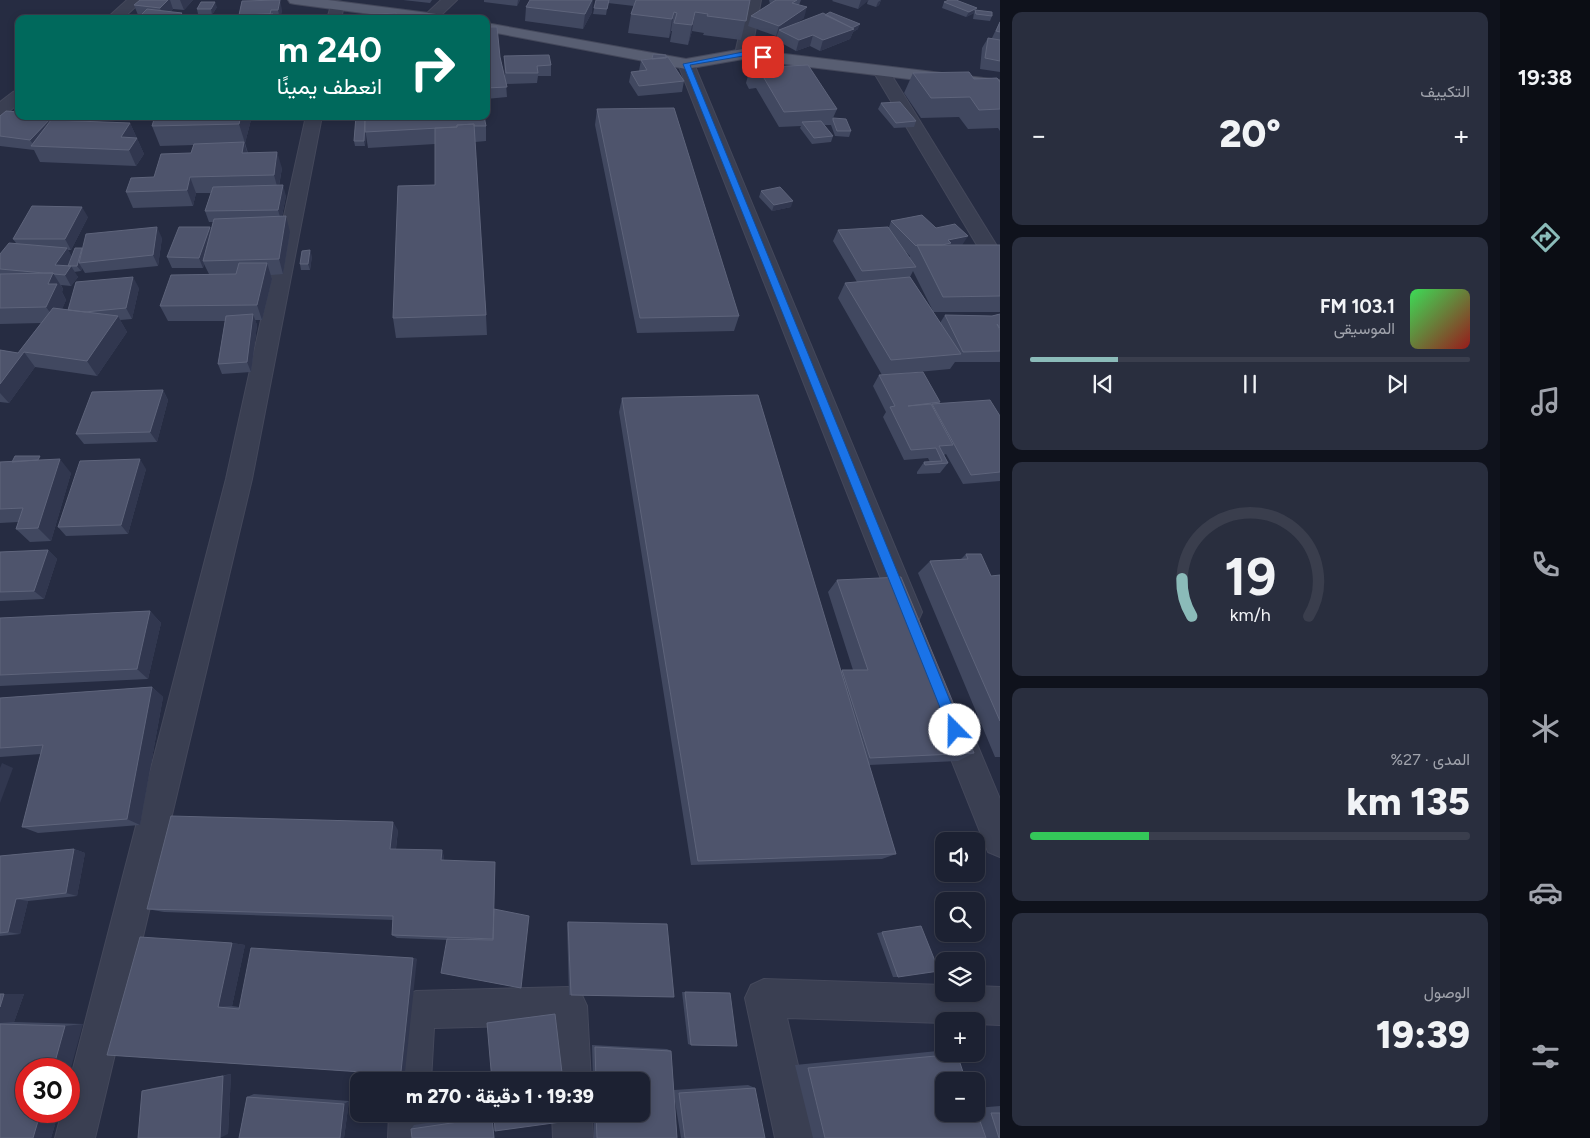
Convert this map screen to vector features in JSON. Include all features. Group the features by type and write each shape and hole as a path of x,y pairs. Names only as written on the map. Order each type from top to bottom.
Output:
{"main road":[{"path":"296,0 335,12 386,15"},
{"path":"490,28 686,64 743,54 1000,85"}],"street":[{"path":"118,15 136,0"},
{"path":"439,15 450,0"},
{"path":"743,54 754,0"},
{"path":"686,64 918,637"},
{"path":"880,71 1000,267"},
{"path":"0,110 15,98"},
{"path":"75,1138 238,479 313,120"},
{"path":"944,702 1000,840"},
{"path":"795,1138 764,998 1000,1006"},
{"path":"412,1072 416,1010 568,1006 571,1072"},
{"path":"408,1138 409,1122"},
{"path":"572,1122 573,1138"}],"building":[{"path":"140,0 168,0 160,8 134,5"},
{"path":"280,0 278,10 271,10 270,14 239,15 242,1"},
{"path":"530,0 592,0 585,14 526,7"},
{"path":"596,0 609,0 607,9 594,8"},
{"path":"636,0 750,0 746,21 707,16 708,14 695,12 692,25 674,23 677,13 674,12 672,19 631,14"},
{"path":"776,0 797,0 792,3 807,7 779,26 751,16"},
{"path":"956,0 977,8 969,12 944,2"},
{"path":"201,2 215,2 211,9 197,9"},
{"path":"147,9 182,13 180,15 141,15"},
{"path":"975,10 992,12 992,16 976,14"},
{"path":"830,12 860,24 852,28 825,15"},
{"path":"396,13 396,15 357,15"},
{"path":"823,13 854,29 823,40 813,35 799,40 779,30"},
{"path":"273,14 273,15 234,15"},
{"path":"1000,22 1000,32 996,31"},
{"path":"490,27 497,27 500,57 507,87 490,88"},
{"path":"988,38 1000,40 1000,61 985,58"},
{"path":"653,54 666,55 666,58 652,59"},
{"path":"549,55 551,65 537,66 538,73 506,73 504,56"},
{"path":"668,57 684,81 639,86 631,72 647,70 641,60"},
{"path":"808,65 837,109 784,112 761,73 753,73 750,68"},
{"path":"969,72 974,79 997,78 1000,82 1000,109 979,110 970,97 931,98 913,73"},
{"path":"900,102 916,121 896,123 881,103"},
{"path":"674,108 739,316 640,318 597,109"},
{"path":"6,111 15,112 15,120 49,120 30,140 0,136 0,116"},
{"path":"833,118 846,119 851,131 837,131"},
{"path":"51,120 130,123 121,137 137,138 129,150 31,146"},
{"path":"154,120 240,120 239,124 152,126"},
{"path":"356,120 365,120 364,141 354,141"},
{"path":"365,120 485,120 486,126 474,126 474,124 457,125 457,127 365,132"},
{"path":"821,121 833,136 814,138 802,122"},
{"path":"474,124 486,315 393,318 398,186 435,185 435,128"},
{"path":"244,142 242,153 277,152 274,175 190,177 187,190 126,192 131,178 154,177 161,154 191,153 194,144"},
{"path":"283,185 278,210 205,211 213,187"},
{"path":"780,187 793,201 774,205 761,191"},
{"path":"32,206 82,207 65,239 13,239"},
{"path":"922,215 936,228 955,224 968,236 948,240 951,243 942,245 916,246 891,221"},
{"path":"286,216 279,259 203,261 214,219"},
{"path":"157,227 153,255 79,263 86,234"},
{"path":"179,227 210,227 199,258 167,257"},
{"path":"888,227 916,267 862,271 838,230"},
{"path":"9,243 67,248 55,265 71,266 65,275 0,269 0,254"},
{"path":"917,245 1000,245 1000,296 943,297"},
{"path":"75,248 82,248 77,266 68,266"},
{"path":"310,250 308,264 300,264 302,251"},
{"path":"239,263 267,263 257,305 160,306 171,275 236,274"},
{"path":"53,273 48,284 57,284 46,307 0,308 0,274"},
{"path":"133,277 126,308 85,312 68,310 76,282"},
{"path":"910,277 961,354 891,360 845,283"},
{"path":"53,308 118,316 87,361 24,352 0,384 0,350 18,353"},
{"path":"253,314 247,362 218,364 226,316"},
{"path":"1000,314 1000,328 997,324 1000,330 1000,351 963,352 945,315 992,316"},
{"path":"923,372 940,402 908,406 931,404 953,445 939,446 948,463 925,465 924,462 942,461 936,448 911,450 890,407 895,406 879,375"},
{"path":"163,390 150,432 76,434 92,392"},
{"path":"758,395 896,854 698,861 622,398"},
{"path":"990,400 1000,416 1000,472 971,475 932,404"},
{"path":"15,456 40,456 38,460 12,462"},
{"path":"60,459 38,528 16,529 23,508 0,509 0,462"},
{"path":"140,459 121,525 58,527 80,461"},
{"path":"48,550 34,591 0,592 0,552"},
{"path":"966,554 981,554 991,576 1000,575 1000,721 930,561 968,559"},
{"path":"901,577 974,753 870,758 842,670 868,670 837,580"},
{"path":"150,611 137,669 0,675 0,618"},
{"path":"152,687 127,819 22,827 43,745 0,748 0,698"},
{"path":"171,816 393,822 390,849 442,850 441,860 495,862 493,939 392,935 393,916 147,909"},
{"path":"74,849 66,893 16,899 8,932 0,933 0,856"},
{"path":"494,909 529,916 521,988 441,973 447,939 493,940"},
{"path":"568,922 667,924 674,997 571,995"},
{"path":"921,926 935,961 935,972 898,977 882,932"},
{"path":"140,937 232,943 218,1007 239,1009 251,948 413,958 401,1072 362,1072 107,1055"},
{"path":"685,992 730,993 737,1046 691,1045"},
{"path":"0,994 4,994 0,1007"},
{"path":"555,1014 562,1072 491,1072 487,1023"},
{"path":"0,1024 65,1026 56,1058 15,1058 15,1123 37,1123 33,1138 0,1138"},
{"path":"595,1047 671,1051 677,1138 597,1138 596,1122 650,1122 650,1072 596,1072"},
{"path":"935,1056 935,1062 960,1062 963,1072 935,1072 935,1122 980,1122 986,1138 825,1138 808,1068"},
{"path":"223,1076 220,1138 138,1138 142,1091"},
{"path":"755,1088 765,1138 685,1138 679,1093"},
{"path":"247,1097 344,1104 340,1138 239,1138"},
{"path":"991,1113 1000,1113 1000,1138 999,1138"},
{"path":"458,1122 492,1122 494,1138 412,1138 411,1129"},
{"path":"494,1122 561,1122 495,1131"}],"route":[{"path":"763,57 743,54 686,64 955,730"}]}
